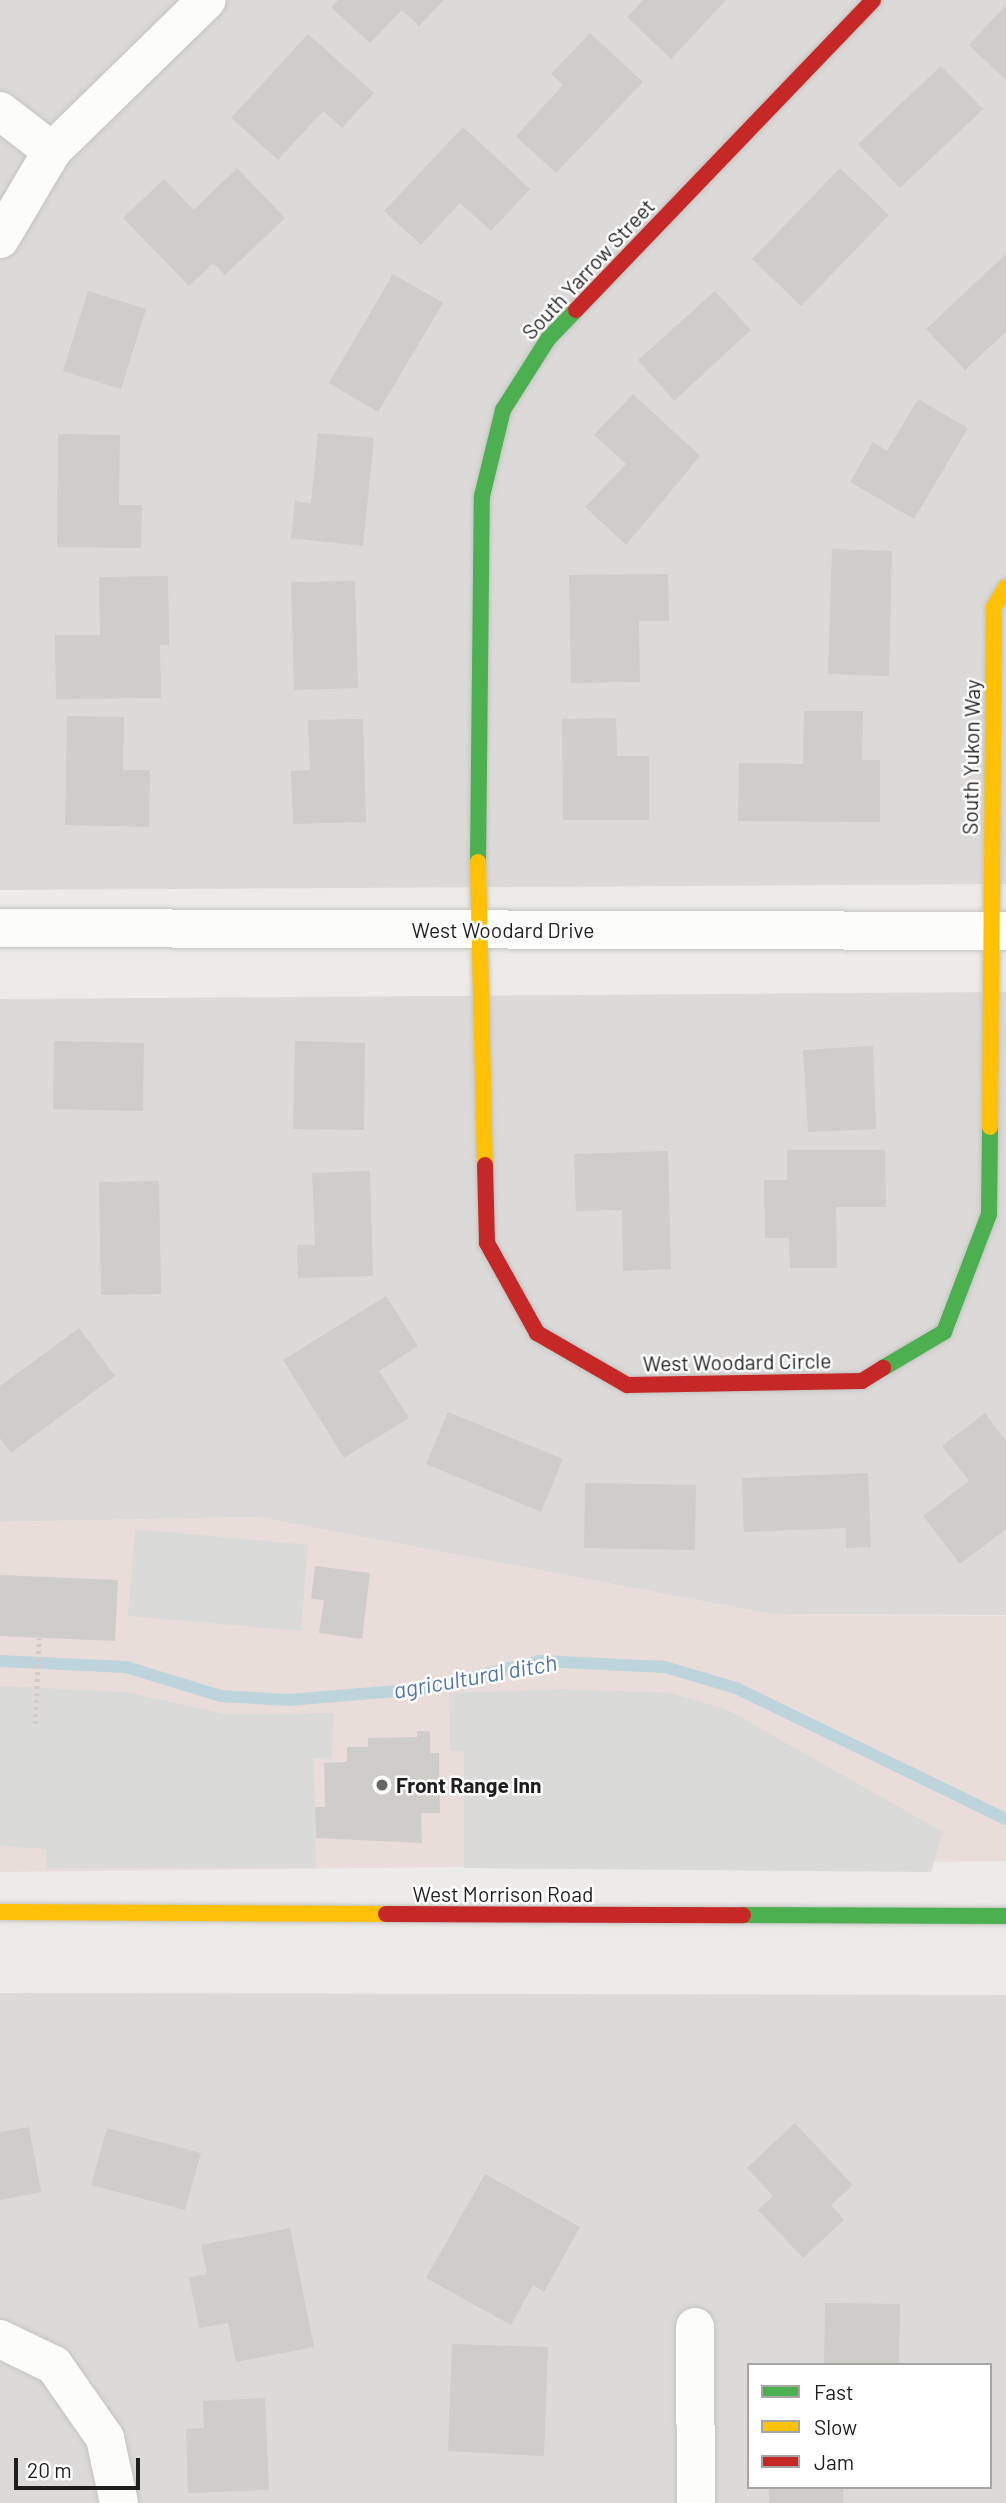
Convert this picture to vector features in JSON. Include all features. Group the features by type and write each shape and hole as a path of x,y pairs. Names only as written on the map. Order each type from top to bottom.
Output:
{"street":[{"path":"0,239 52,151 207,0"},
{"name":"South Yarrow Street","path":"477,930 482,496 503,410 548,339 873,0"},
{"path":"0,111 52,151"},
{"name":"South Yukon Way","path":"997,931 995,607 1006,587"},
{"name":"West Woodard Drive","path":"0,928 997,931"},
{"name":"West Woodard Circle","path":"477,930 487,1243 537,1333 627,1385 862,1381 944,1332 989,1214 997,931"},
{"name":"West Morrison Road","path":"0,1912 1006,1916"},
{"path":"695,2327 696,2503"},
{"path":"0,2339 54,2365 105,2438 119,2503"}],"path":[{"path":"35,1724 38,1638"}],"shaded area":[{"path":"0,0 1006,0 1006,884 0,890"},
{"path":"1006,992 1006,1615 771,1614 257,1517 0,1522 0,999"},
{"path":"257,1517 771,1614 1006,1616 1006,1861 0,1872 0,1522"},
{"path":"135,1529 308,1545 301,1631 128,1616"},
{"path":"0,1686 126,1692 224,1714 334,1713 332,1759 314,1758 316,1868 47,1868 46,1849 0,1846"},
{"path":"562,1689 671,1693 728,1710 943,1832 931,1872 464,1868 464,1752 450,1750 449,1693"},
{"path":"0,1993 1006,1995 1006,2503 0,2503"}],"building":[{"path":"338,0 444,0 419,26 402,10 370,43 331,7"},
{"path":"643,0 726,0 671,59 627,17"},
{"path":"1006,5 1006,80 969,45"},
{"path":"590,33 643,82 556,173 516,136 563,85 551,74"},
{"path":"308,34 374,93 342,128 323,111 278,160 231,118"},
{"path":"941,66 983,109 900,188 858,144"},
{"path":"463,127 530,189 491,231 460,203 421,245 384,211"},
{"path":"237,168 285,218 225,275 213,263 189,286 123,218 164,179 194,210"},
{"path":"840,168 889,215 801,306 752,259"},
{"path":"1006,254 1006,332 965,370 926,329"},
{"path":"393,274 443,303 378,412 329,383"},
{"path":"88,291 146,309 121,389 63,371"},
{"path":"715,291 751,330 674,401 638,360"},
{"path":"633,394 700,456 626,545 585,507 626,464 594,435"},
{"path":"918,399 968,428 914,519 850,482 873,442 887,451"},
{"path":"318,433 374,438 363,546 291,538 295,501 311,503"},
{"path":"58,434 120,435 119,505 142,505 141,548 57,547"},
{"path":"832,549 892,551 889,676 828,674"},
{"path":"668,574 669,621 639,621 640,682 571,683 569,575"},
{"path":"168,576 169,645 160,645 161,698 56,699 55,635 100,635 99,577"},
{"path":"355,581 358,688 294,690 291,582"},
{"path":"804,711 863,711 862,760 880,760 880,822 738,821 739,763 803,764"},
{"path":"67,716 124,717 123,770 150,770 149,827 65,825"},
{"path":"616,718 617,756 649,756 649,820 563,820 562,719"},
{"path":"363,719 366,822 293,824 291,771 310,770 308,720"},
{"path":"54,1041 144,1043 143,1111 53,1109"},
{"path":"295,1041 365,1043 364,1130 293,1129"},
{"path":"873,1046 876,1129 808,1132 803,1050"},
{"path":"787,1150 885,1150 886,1207 836,1207 837,1268 790,1268 789,1238 765,1238 764,1180 787,1180"},
{"path":"668,1151 671,1269 623,1271 622,1210 576,1211 574,1154"},
{"path":"370,1171 373,1276 298,1278 297,1245 315,1245 312,1173"},
{"path":"159,1181 161,1294 101,1295 99,1182"},
{"path":"386,1296 418,1346 379,1371 409,1418 344,1458 283,1360"},
{"path":"79,1328 115,1376 11,1453 0,1438 0,1386"},
{"path":"448,1412 563,1459 541,1512 426,1464"},
{"path":"985,1413 1006,1441 1006,1529 960,1564 923,1516 969,1481 942,1446"},
{"path":"868,1473 871,1547 846,1548 846,1528 744,1532 742,1478"},
{"path":"585,1483 696,1485 695,1550 584,1548"},
{"path":"315,1566 370,1573 362,1639 319,1633 324,1600 311,1599"},
{"path":"0,1575 118,1580 115,1641 0,1636"},
{"name":"Front Range Inn","path":"417,1731 430,1731 430,1753 439,1753 440,1813 421,1813 422,1843 316,1838 315,1807 325,1807 324,1763 347,1762 347,1747 368,1747 368,1738 417,1737"},
{"path":"795,2123 853,2185 831,2205 844,2220 803,2258 758,2210 773,2196 747,2168"},
{"path":"29,2127 41,2192 0,2200 0,2132"},
{"path":"107,2128 201,2153 185,2210 91,2185"},
{"path":"485,2174 580,2227 544,2292 533,2285 511,2325 426,2278"},
{"path":"290,2228 314,2347 236,2362 228,2323 199,2328 189,2277 207,2274 201,2245"},
{"path":"825,2303 900,2304 899,2363 824,2363"},
{"path":"452,2344 548,2347 544,2456 448,2451"},
{"path":"265,2398 269,2490 188,2493 186,2429 204,2428 203,2401"},
{"path":"769,2489 843,2489 843,2503 769,2503"}],"waterway":[{"name":"agricultural ditch","path":"0,1661 126,1667 221,1696 288,1700 422,1689 540,1661 665,1667 736,1688 1006,1819"}],"traffic: fast":[{"path":"478,862 482,496 503,410 548,339 576,310"},
{"path":"883,1368 944,1332 989,1214 990,1127"},
{"path":"743,1915 1006,1916"}],"traffic: slow":[{"path":"990,1127 994,607 1006,587"},
{"path":"478,862 485,1165"},
{"path":"0,1912 386,1914"}],"traffic: jam":[{"path":"576,310 873,0"},
{"path":"485,1165 487,1243 537,1333 627,1385 862,1381 883,1368"},
{"path":"386,1914 743,1915"}],"place":[{"name":"Front Range Inn","path":"382,1785"}]}
